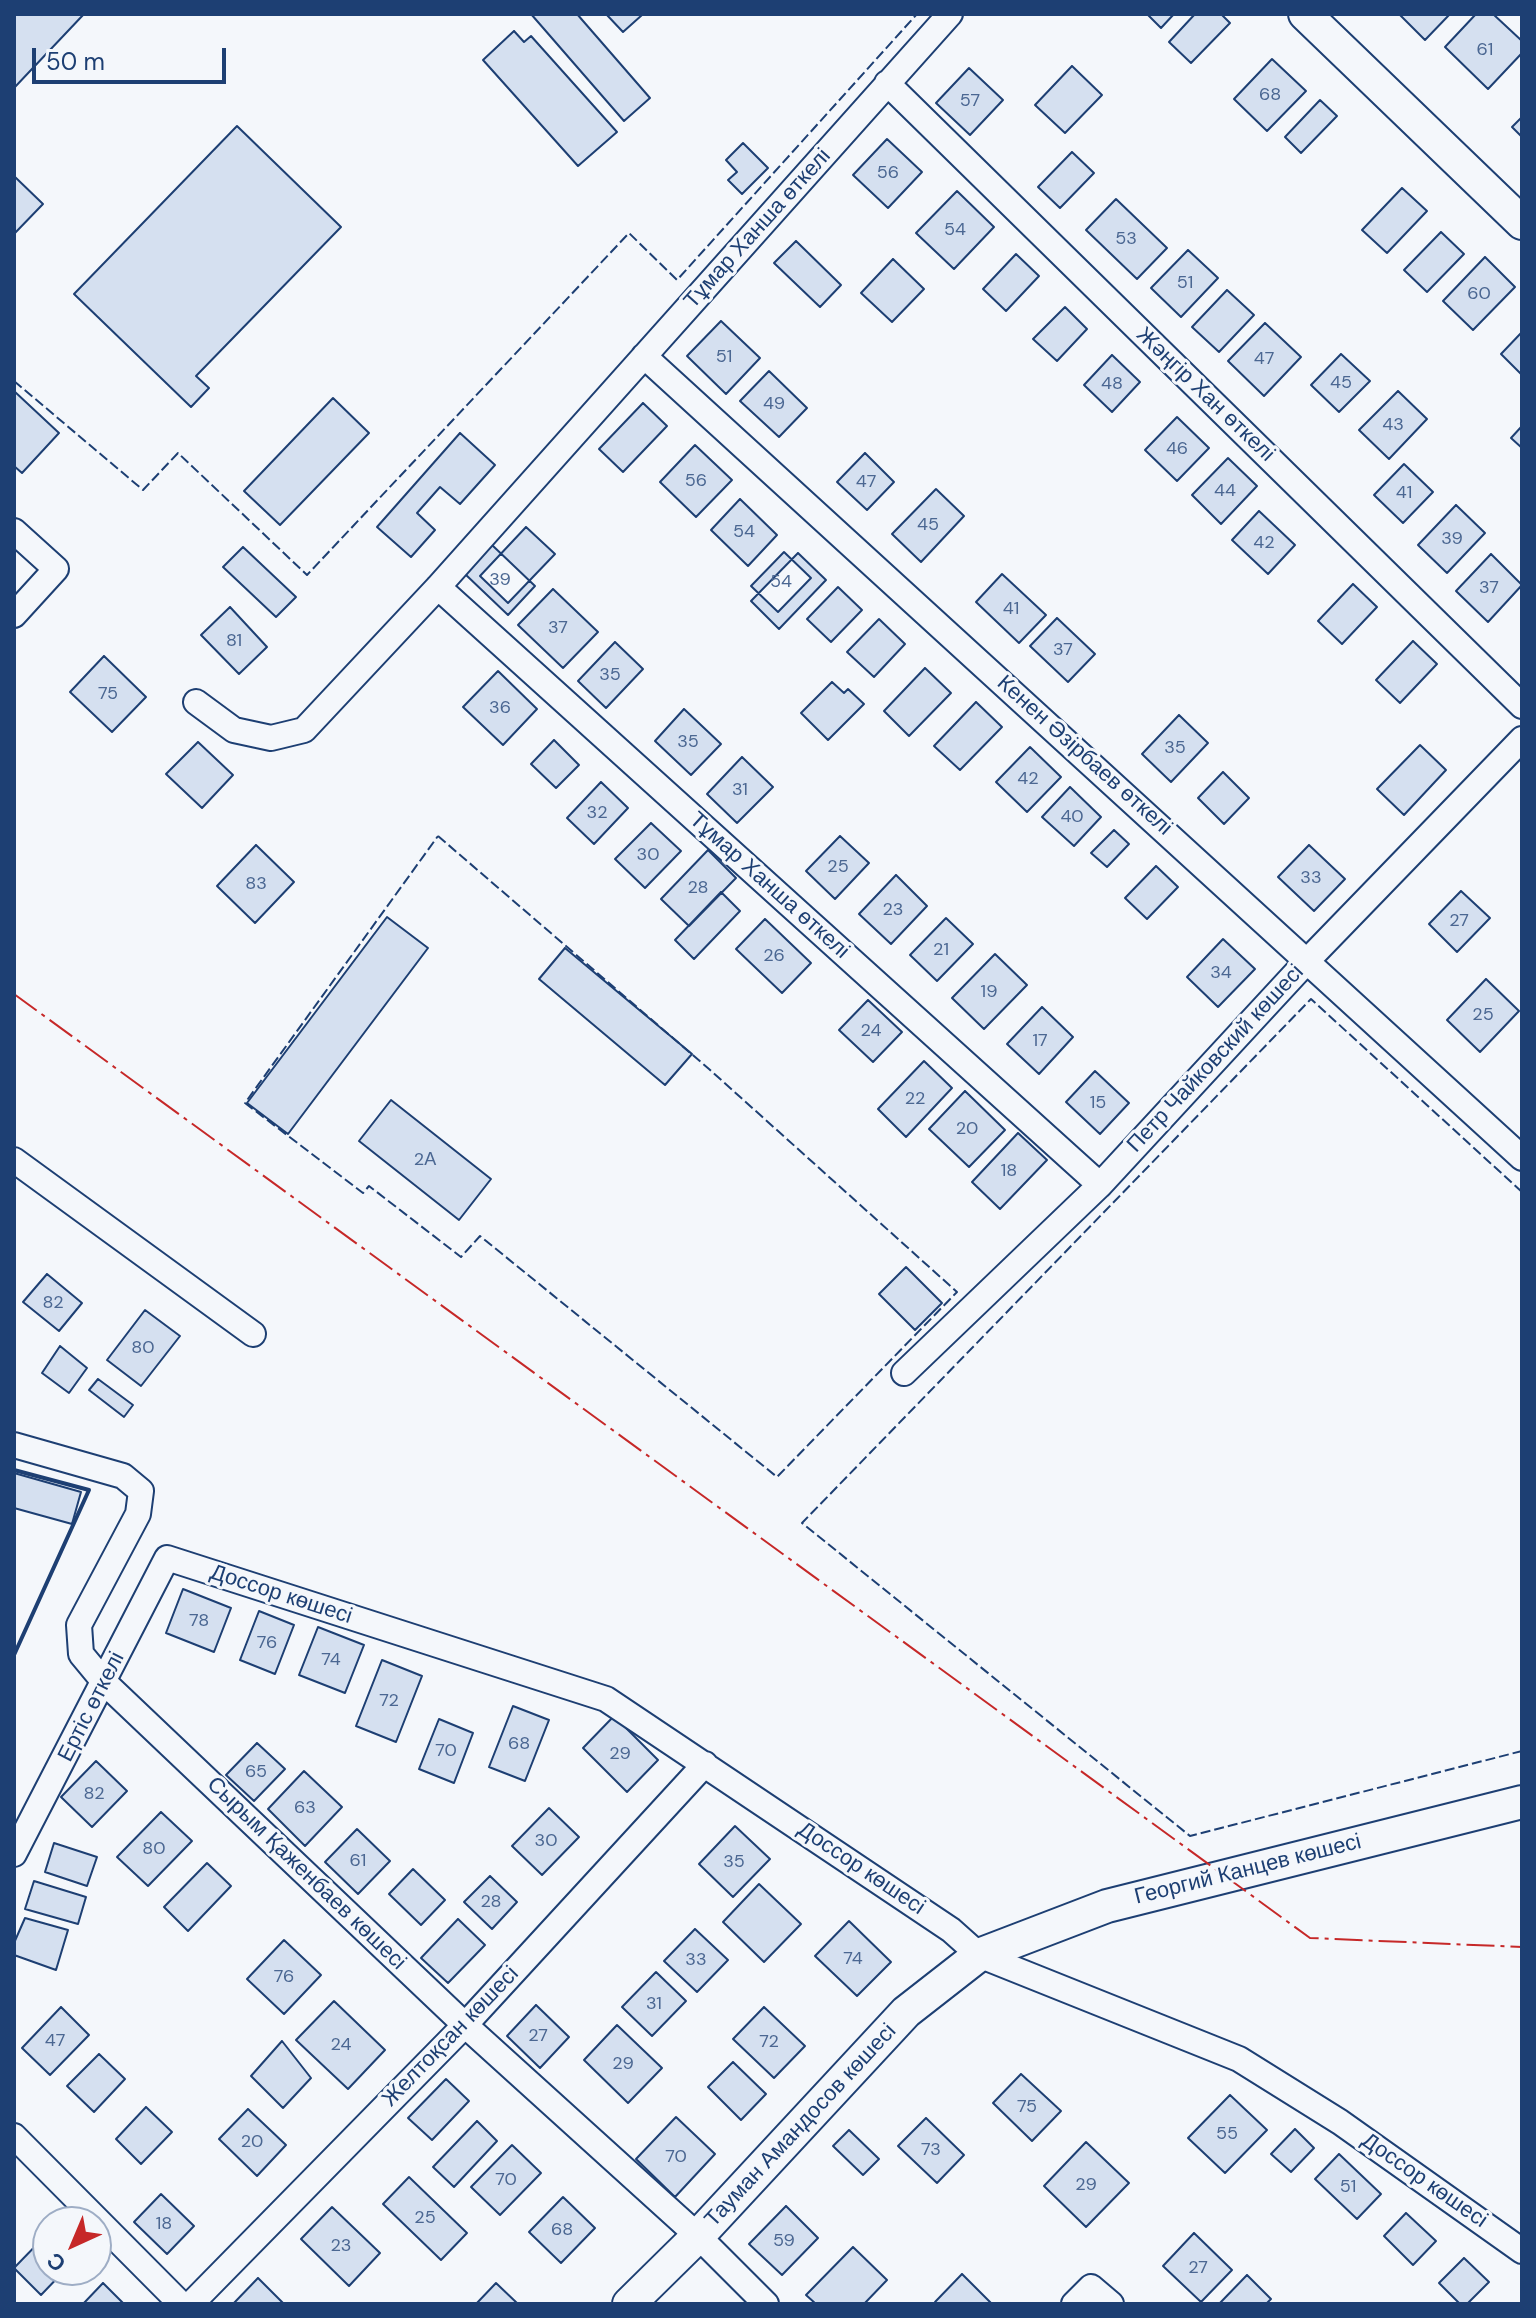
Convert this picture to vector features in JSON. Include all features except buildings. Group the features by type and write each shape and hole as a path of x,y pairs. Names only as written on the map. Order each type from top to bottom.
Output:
{"main road":[{"path":"1305,14 1522,223"},
{"name":"Георгий Канцев көшесі","path":"979,1955 1107,1906 1522,1802"},
{"name":"Тауман Амандосов көшесі","path":"629,2304 698,2236 906,2012 979,1955"}],"street":[{"name":"Тұмар Ханша өткелі","path":"196,702 234,730 271,738 304,730 438,587 950,14"},
{"name":"Жәңгір Хан өткелі","path":"887,83 1522,706"},
{"name":"Кенен Әзірбаев өткелі","path":"644,356 1522,1158"},
{"path":"14,531 56,569 14,615"},
{"name":"Тұмар Ханша өткелі","path":"438,587 1100,1185"},
{"name":"Петр Чайковский көшесі","path":"904,1373 1100,1185 1308,960 1522,739"},
{"path":"14,1160 253,1334"},
{"name":"Сырым Қаженбаев көшесі","path":"14,1445 123,1476 141,1491 138,1514 79,1625 81,1654 105,1683 465,2025 698,2236 766,2304"},
{"name":"Ертіс өткелі","path":"14,1854 167,1558"},
{"name":"Доссор көшесі","path":"167,1558 606,1699 951,1930 979,1955 1239,2059 1340,2122 1522,2251"},
{"name":"Желтоқсан көшесі","path":"191,2304 465,2025 705,1764"},
{"path":"14,2136 181,2304"},
{"path":"1082,2295 1111,2304"}],"fence":[{"path":"14,381 143,490 178,453 307,575 629,233 677,280 917,14"},
{"path":"438,836 709,1069 957,1292 777,1477 480,1236 461,1257 369,1186 363,1193 245,1103 438,836"},
{"path":"1522,1192 1311,999 802,1523 1190,1836 1522,1751"}],"wall":[{"path":"14,1470 89,1490 14,1655"}],"power":[{"path":"14,994 1310,1938 1522,1947"}]}
